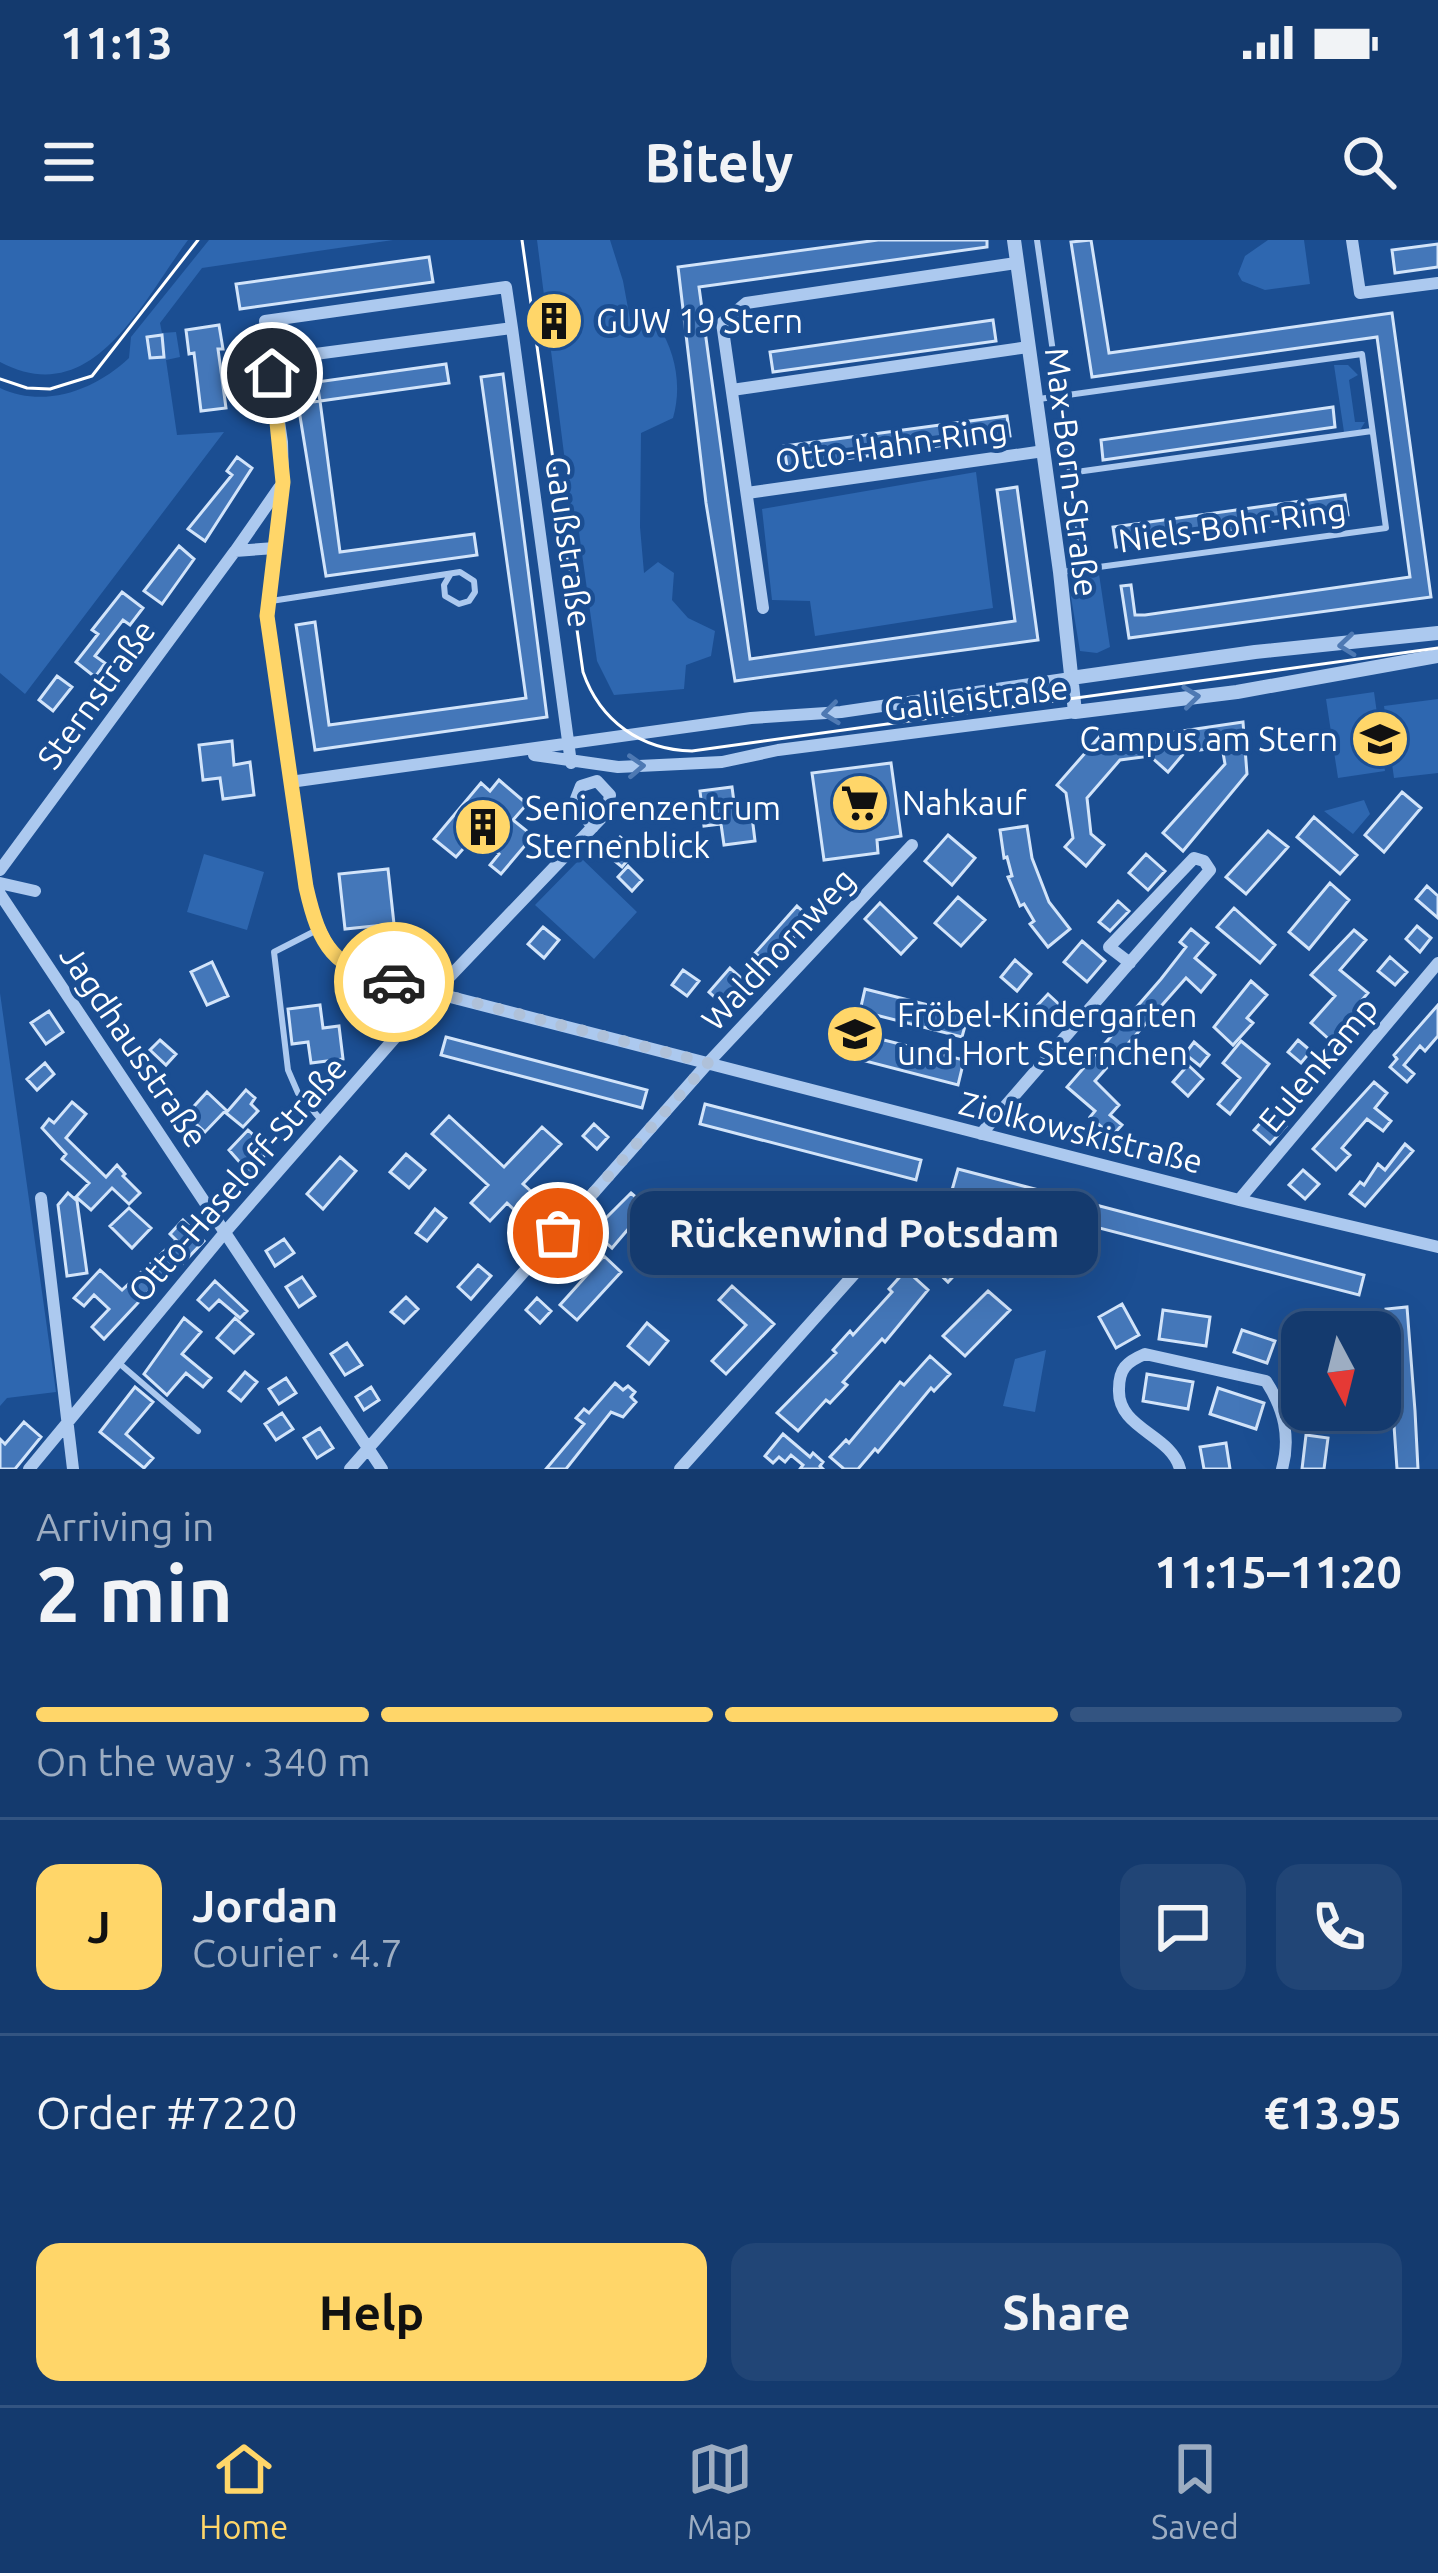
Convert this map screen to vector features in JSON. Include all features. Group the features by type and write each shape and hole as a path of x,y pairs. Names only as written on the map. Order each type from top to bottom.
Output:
{"street":[{"name":"Max-Born-Straße","path":"1013,240 1075,712"},
{"path":"1352,240 1360,293 1438,283"},
{"name":"Otto-Hahn-Ring","path":"763,608 722,322 746,302 1016,262"},
{"name":"Gaußstraße","path":"290,782 267,601 283,482 265,321 506,287 572,763"},
{"path":"270,360 512,328"},
{"path":"732,390 1028,347"},
{"name":"Otto-Hahn-Ring","path":"747,494 1044,451"},
{"name":"Sternstraße","path":"0,870 283,482"},
{"path":"235,550 275,548"},
{"name":"Galileistraße","path":"290,782 751,718 841,712 1232,654 1438,633"},
{"name":"Galileistraße","path":"521,752 618,767 722,762 778,750 1259,688 1438,656"},
{"name":"Ziolkowskistraße","path":"290,782 306,887 319,929 331,952 355,972 1438,1247"},
{"name":"Otto-Haseloff-Straße","path":"29,1469 226,1231 435,992 593,827"},
{"name":"Waldhornweg","path":"350,1469 708,1063 912,845"},
{"path":"981,1134 1130,963 1210,870 1204,861 1193,858 1109,946 1130,963"},
{"path":"0,883 35,891"},
{"name":"Jagdhausstraße","path":"0,894 382,1469"},
{"name":"Eulenkamp","path":"1239,1200 1438,963"},
{"path":"41,1198 73,1469"},
{"path":"680,1469 908,1215"},
{"path":"1180,1469 1176,1455 1131,1420 1118,1401 1119,1373 1144,1354 1266,1382 1280,1404 1286,1430 1282,1469"}],"lane":[{"name":"Max-Born-Straße","path":"1037,240 1084,569"},
{"name":"Niels-Bohr-Ring","path":"1036,400 1362,355 1385,528 1060,572"},
{"path":"1069,473 1372,431"},
{"path":"267,601 460,572 474,581 470,601 459,604 445,596 450,575"},
{"path":"319,929 274,952 288,1070 298,1093 322,1121"},
{"path":"117,1362 198,1431"}],"shaded area":[{"path":"0,240 188,240 111,343 88,362 62,372 33,373 0,362"},
{"path":"209,240 393,240 202,268 160,323 162,333 176,332 180,357 166,360 177,435 224,432 25,694 0,673 0,388 34,397 52,396 85,387 116,369 129,358 131,337"},
{"path":"537,240 610,240 632,330 658,325 673,359 677,394 673,418 641,433 640,527 644,573 658,562 674,573 672,600 688,618 715,631 711,656 686,665 684,689 614,695 597,661 578,525 573,525"},
{"path":"1268,240 1304,240 1310,284 1265,290 1242,281 1238,274 1245,256"},
{"path":"1334,365 1348,365 1358,375 1349,380 1355,422 1365,422 1360,430 1344,432"},
{"path":"976,472 993,608 815,636 810,601 772,600 762,509"},
{"path":"1099,574 1110,647 1097,653 1080,651 1070,591 1082,576"},
{"path":"1374,692 1385,771 1338,778 1326,699"},
{"path":"1438,699 1438,773 1394,778 1384,706"},
{"path":"1364,800 1370,814 1353,834 1324,811"},
{"path":"204,854 264,872 247,930 187,912"},
{"path":"581,858 637,912 594,959 535,905"},
{"path":"0,993 56,1392 7,1398 0,1406"},
{"path":"1046,1350 1035,1412 1003,1406 1015,1359"}],"building":[{"path":"878,240 987,240 987,247 699,287 750,659 1015,621 997,490 1017,487 1038,640 735,681 706,503 678,267"},
{"path":"1091,240 1109,353 1392,313 1431,597 1129,638 1121,586 1131,585 1135,615 1145,615 1410,577 1377,337 1092,377 1071,242"},
{"path":"1438,244 1438,267 1395,273 1392,250"},
{"path":"429,257 433,282 240,309 236,284"},
{"path":"993,320 996,341 773,372 770,352"},
{"path":"219,325 226,408 201,411 194,353 189,354 186,330"},
{"path":"162,335 164,357 150,358 147,337"},
{"path":"446,364 449,383 320,401 317,382"},
{"path":"503,374 547,717 315,750 296,625 315,622 329,725 526,698 481,377"},
{"path":"320,401 340,552 474,534 477,555 326,576 298,404"},
{"path":"1333,407 1335,427 1103,460 1101,440"},
{"path":"1007,416 1010,436 787,467 784,446"},
{"path":"237,457 252,468 205,541 188,529 232,475 227,471"},
{"path":"1345,495 1348,515 1116,547 1113,527"},
{"path":"179,546 194,559 162,604 144,591"},
{"path":"122,592 143,608 130,625 123,620 95,656 105,663 95,677 76,662 98,634 92,630"},
{"path":"57,676 72,687 53,711 39,700"},
{"path":"1243,722 1247,774 1183,851 1163,833 1225,764 1222,747 1185,752 1168,772 1150,756 1120,760 1087,798 1091,834 1104,845 1086,866 1065,847 1073,838 1066,793 1057,785 1101,735 1108,742"},
{"path":"232,741 234,765 250,762 254,795 223,799 220,778 203,780 199,745"},
{"path":"891,763 901,836 877,840 878,853 824,860 812,773"},
{"name":"Seniorenzentrum Sternenblick","path":"499,780 527,804 513,820 533,836 501,874 490,865 499,854 476,834 456,857 434,839 481,783 490,791"},
{"path":"732,787 735,810 751,808 755,841 724,845 721,824 704,826 700,791"},
{"path":"1402,792 1421,808 1384,852 1365,835"},
{"path":"1314,817 1357,855 1340,874 1297,837"},
{"path":"1027,826 1032,858 1049,902 1070,929 1048,947 1030,924 1034,921 1024,904 1020,906 1004,858 1000,830"},
{"path":"1268,831 1288,847 1246,894 1226,877"},
{"path":"948,835 975,858 952,885 925,861"},
{"path":"620,837 636,850 622,867 606,854"},
{"path":"1146,854 1165,871 1148,890 1129,873"},
{"path":"628,866 642,880 632,891 618,877"},
{"path":"388,869 394,924 345,929 339,874"},
{"path":"1330,883 1349,900 1309,949 1289,932"},
{"path":"1427,886 1438,896 1438,918 1416,899"},
{"path":"958,897 985,920 961,946 935,923"},
{"path":"1118,901 1129,911 1110,931 1099,922"},
{"path":"880,903 916,938 901,954 865,919"},
{"path":"797,906 810,918 770,966 755,953"},
{"path":"1234,908 1275,945 1260,963 1217,927"},
{"path":"1417,926 1431,938 1420,952 1406,939"},
{"path":"543,927 559,940 544,958 528,944"},
{"path":"1191,929 1208,943 1195,958 1215,975 1201,992 1186,978 1095,1081 1119,1105 1110,1115 1122,1125 1112,1136 1090,1117 1095,1111 1067,1087 1161,979 1186,947 1180,942"},
{"path":"1354,930 1366,940 1340,970 1368,993 1361,1001 1367,1006 1331,1041 1311,1023 1335,996 1311,975"},
{"path":"1082,941 1105,961 1087,982 1064,962"},
{"path":"1390,957 1407,972 1395,985 1378,971"},
{"path":"1015,960 1031,974 1017,991 1001,977"},
{"path":"212,962 228,996 207,1005 191,972"},
{"path":"730,968 750,986 729,1010 709,992"},
{"path":"683,970 699,981 687,996 672,985"},
{"path":"1251,981 1267,995 1247,1018 1253,1023 1233,1045 1214,1027"},
{"path":"865,989 968,1015 962,1037 860,1011"},
{"path":"1048,994 1062,1007 1050,1020 1035,1008"},
{"path":"320,1005 323,1028 339,1026 343,1059 311,1063 308,1042 292,1044 288,1009"},
{"path":"1438,1005 1438,1036 1425,1051 1420,1046 1404,1065 1414,1074 1407,1082 1390,1067 1397,1059 1394,1055"},
{"path":"49,1011 63,1032 46,1044 31,1023"},
{"path":"848,1031 964,1060 958,1085 842,1055"},
{"path":"446,1037 647,1090 642,1108 441,1055"},
{"path":"160,1040 176,1054 166,1065 150,1050"},
{"path":"1298,1040 1311,1051 1301,1063 1288,1052"},
{"path":"1241,1041 1269,1064 1230,1114 1218,1104 1240,1078 1223,1063"},
{"path":"1194,1042 1209,1055 1200,1066 1185,1054"},
{"path":"45,1063 54,1074 37,1090 27,1079"},
{"path":"1188,1065 1203,1079 1188,1096 1173,1082"},
{"path":"1374,1082 1387,1093 1375,1108 1391,1121 1383,1131 1367,1119 1342,1148 1350,1155 1336,1170 1313,1149"},
{"path":"246,1090 255,1098 251,1104 258,1111 243,1127 226,1113"},
{"path":"207,1092 226,1110 205,1132 186,1115"},
{"path":"72,1102 86,1114 66,1138 106,1177 117,1165 140,1193 129,1204 112,1188 91,1210 76,1197 89,1183 62,1159 66,1154 42,1128 49,1119 54,1123"},
{"path":"705,1104 921,1160 916,1180 700,1124"},
{"path":"1270,1112 1286,1126 1270,1144 1254,1130"},
{"path":"449,1116 504,1167 542,1127 561,1144 523,1184 555,1213 538,1232 507,1203 490,1221 471,1203 488,1185 432,1134"},
{"path":"594,1124 608,1137 597,1149 583,1136"},
{"path":"248,1130 269,1149 251,1175 229,1150"},
{"path":"1405,1144 1413,1151 1365,1206 1350,1194 1360,1182 1364,1185 1378,1164 1385,1170"},
{"path":"406,1154 425,1170 409,1188 390,1172"},
{"path":"340,1157 356,1171 323,1209 307,1194"},
{"path":"958,1169 1364,1275 1359,1295 952,1190"},
{"path":"1303,1170 1319,1184 1305,1199 1289,1185"},
{"path":"68,1193 77,1201 87,1273 67,1276 58,1205"},
{"path":"631,1193 647,1207 612,1248 593,1231"},
{"path":"129,1208 151,1228 132,1248 110,1226"},
{"path":"435,1209 446,1218 427,1241 416,1233"},
{"path":"183,1220 204,1241 183,1263 179,1259 104,1339 92,1327 109,1309 94,1295 84,1306 74,1298 100,1270 122,1290 176,1240 170,1234"},
{"path":"284,1239 294,1253 275,1266 266,1251"},
{"path":"941,1242 965,1264 948,1282 925,1260"},
{"path":"604,1256 621,1272 577,1320 560,1305"},
{"path":"478,1265 491,1276 471,1299 458,1287"},
{"path":"906,1270 928,1290 885,1342 882,1339 843,1382 847,1385 798,1431 777,1413 892,1292 889,1289"},
{"path":"302,1277 315,1296 299,1307 286,1287"},
{"path":"215,1281 247,1311 240,1318 219,1300 209,1310 198,1300"},
{"path":"732,1286 774,1324 726,1374 712,1361 746,1325 719,1300"},
{"path":"988,1291 1010,1310 965,1356 943,1336"},
{"path":"406,1297 418,1309 404,1323 391,1312"},
{"path":"537,1298 551,1311 540,1323 526,1310"},
{"path":"1122,1304 1139,1335 1116,1348 1099,1317"},
{"path":"1407,1307 1418,1469 1397,1469 1401,1311 1386,1309"},
{"path":"1163,1310 1210,1317 1206,1346 1159,1339"},
{"path":"184,1318 201,1332 182,1354 211,1378 203,1387 186,1373 167,1395 144,1374"},
{"path":"235,1318 253,1334 234,1353 217,1338"},
{"path":"647,1323 668,1341 649,1364 628,1346"},
{"path":"1242,1330 1275,1341 1267,1363 1234,1352"},
{"path":"347,1343 362,1365 345,1375 331,1354"},
{"path":"930,1356 950,1374 934,1391 931,1388 878,1452 875,1449 858,1469 844,1469 830,1457 846,1440 849,1443 900,1382 904,1385"},
{"path":"245,1372 257,1382 241,1401 229,1391"},
{"path":"1147,1374 1193,1382 1188,1409 1143,1401"},
{"path":"286,1378 296,1393 279,1404 269,1389"},
{"path":"615,1383 635,1392 631,1397 636,1402 623,1417 611,1412 566,1469 546,1469 584,1424 576,1418 584,1409 589,1413"},
{"path":"135,1387 153,1402 126,1434 153,1458 144,1468 100,1432"},
{"path":"371,1387 379,1400 364,1410 356,1397"},
{"path":"1218,1388 1264,1403 1256,1429 1210,1414"},
{"path":"282,1413 293,1429 276,1440 265,1424"},
{"path":"24,1422 41,1437 15,1469 0,1469 0,1439 5,1444"},
{"path":"320,1428 333,1448 317,1458 304,1438"},
{"path":"783,1434 810,1457 813,1453 823,1462 823,1469 800,1469 803,1465 791,1455 785,1462 779,1457 773,1463 765,1456"},
{"path":"1306,1435 1328,1438 1324,1469 1302,1469"},
{"path":"1226,1443 1230,1469 1204,1469 1200,1447"}],"tram line":[{"path":"0,379 50,389 92,376 198,240"},
{"path":"522,240 583,672 600,705 640,738 692,751 1438,648"}],"way so far":[{"path":"394,982 708,1063 558,1233"}],"place":[{"name":"GUW 19 Stern","path":"554,321"},
{"name":"Campus am Stern","path":"1380,739"},
{"name":"Nahkauf","path":"860,803"},
{"name":"Seniorenzentrum Sternenblick","path":"483,827"},
{"name":"Fröbel-Kindergarten und Hort Sternchen","path":"855,1034"},
{"name":"Rückenwind Potsdam","path":"558,1233"}],"route":[{"path":"272,373 283,482 267,616 306,887 331,952 355,972 394,982"}]}
